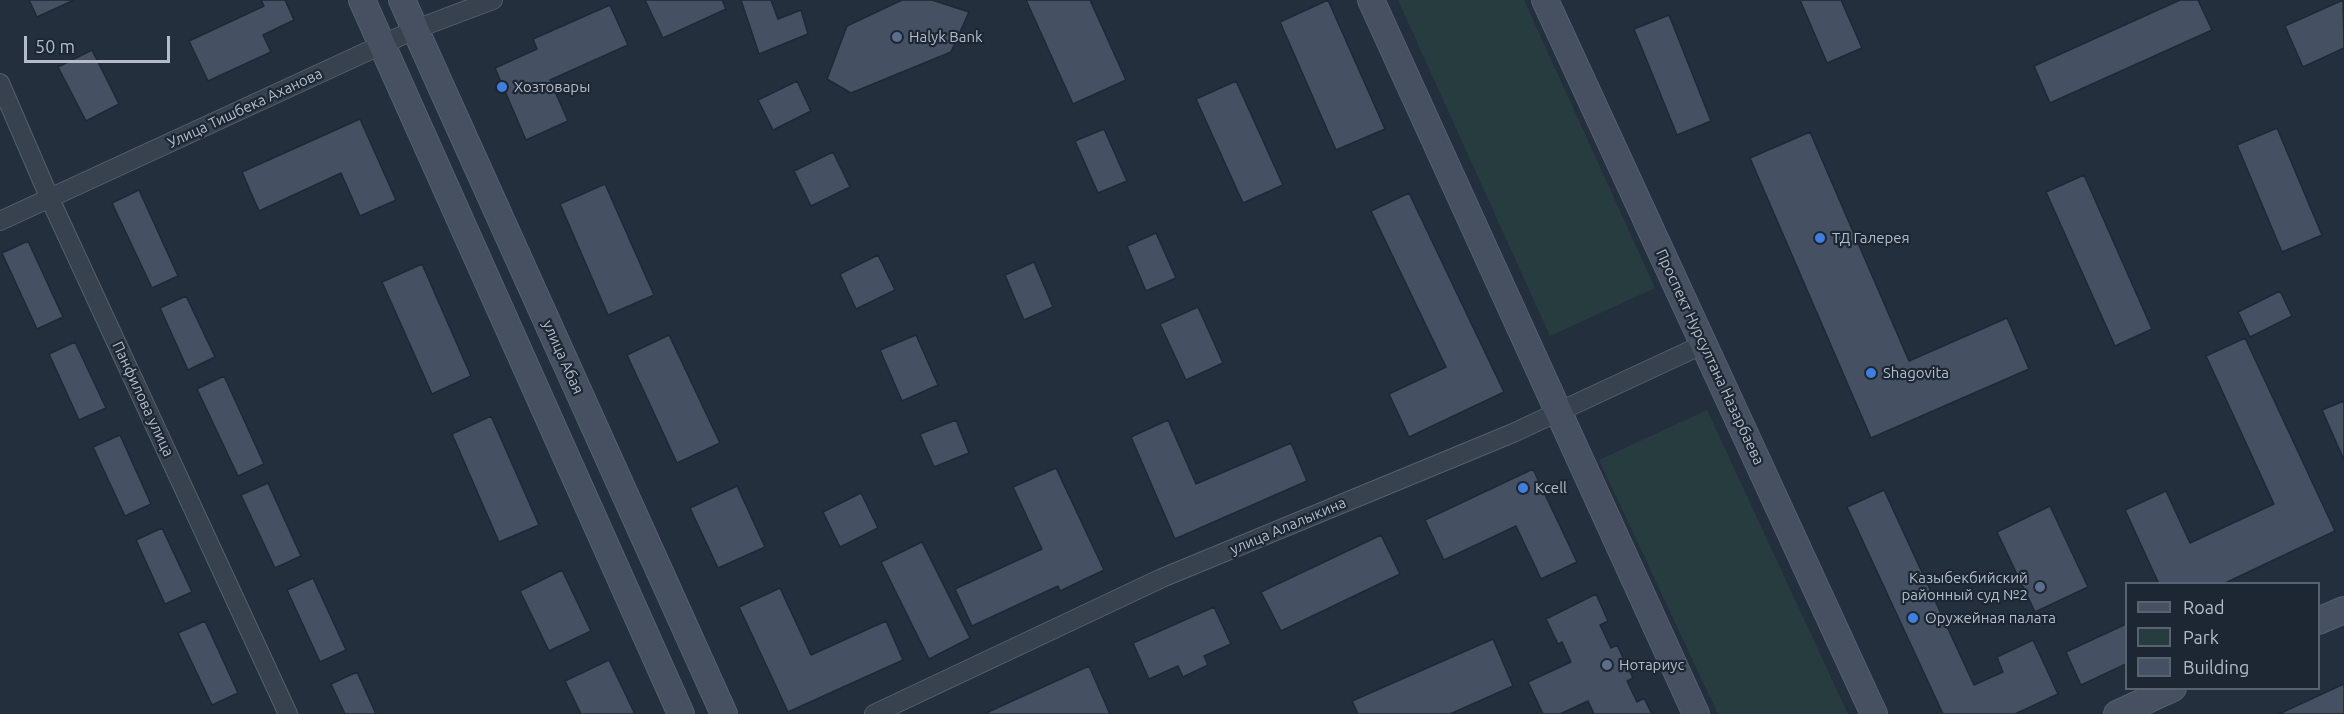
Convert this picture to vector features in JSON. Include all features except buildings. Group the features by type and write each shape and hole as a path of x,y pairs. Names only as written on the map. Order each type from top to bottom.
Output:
{"main road":[{"path":"362,0 681,714"},
{"name":"улица Абая","path":"402,0 724,714"},
{"path":"1371,0 1696,714"},
{"name":"Проспект Нурсултана Назарбаева","path":"1545,0 1874,714"},
{"path":"2320,621 2344,610"},
{"path":"2117,714 2169,690"}],"street":[{"name":"Улица Тишбека Аханова","path":"0,221 416,29 493,0"},
{"name":"Панфилова улица","path":"0,83 50,199 288,714"},
{"name":"улица Алалыкина","path":"874,714 1162,578 1557,412 1704,344"}],"green space":[{"path":"1398,0 1524,0 1655,288 1550,336"},
{"path":"1707,410 1848,714 1718,714 1599,460"}],"place":[{"name":"Halyk Bank","path":"897,37"},
{"name":"Хозтовары","path":"502,87"},
{"name":"ТД Галерея","path":"1820,238"},
{"name":"Shagovita","path":"1871,373"},
{"name":"Kcell","path":"1523,488"},
{"name":"Казыбекбийский районный суд №2","path":"2040,587"},
{"name":"Оружейная палата","path":"1913,618"},
{"name":"Нотариус","path":"1607,665"}]}
